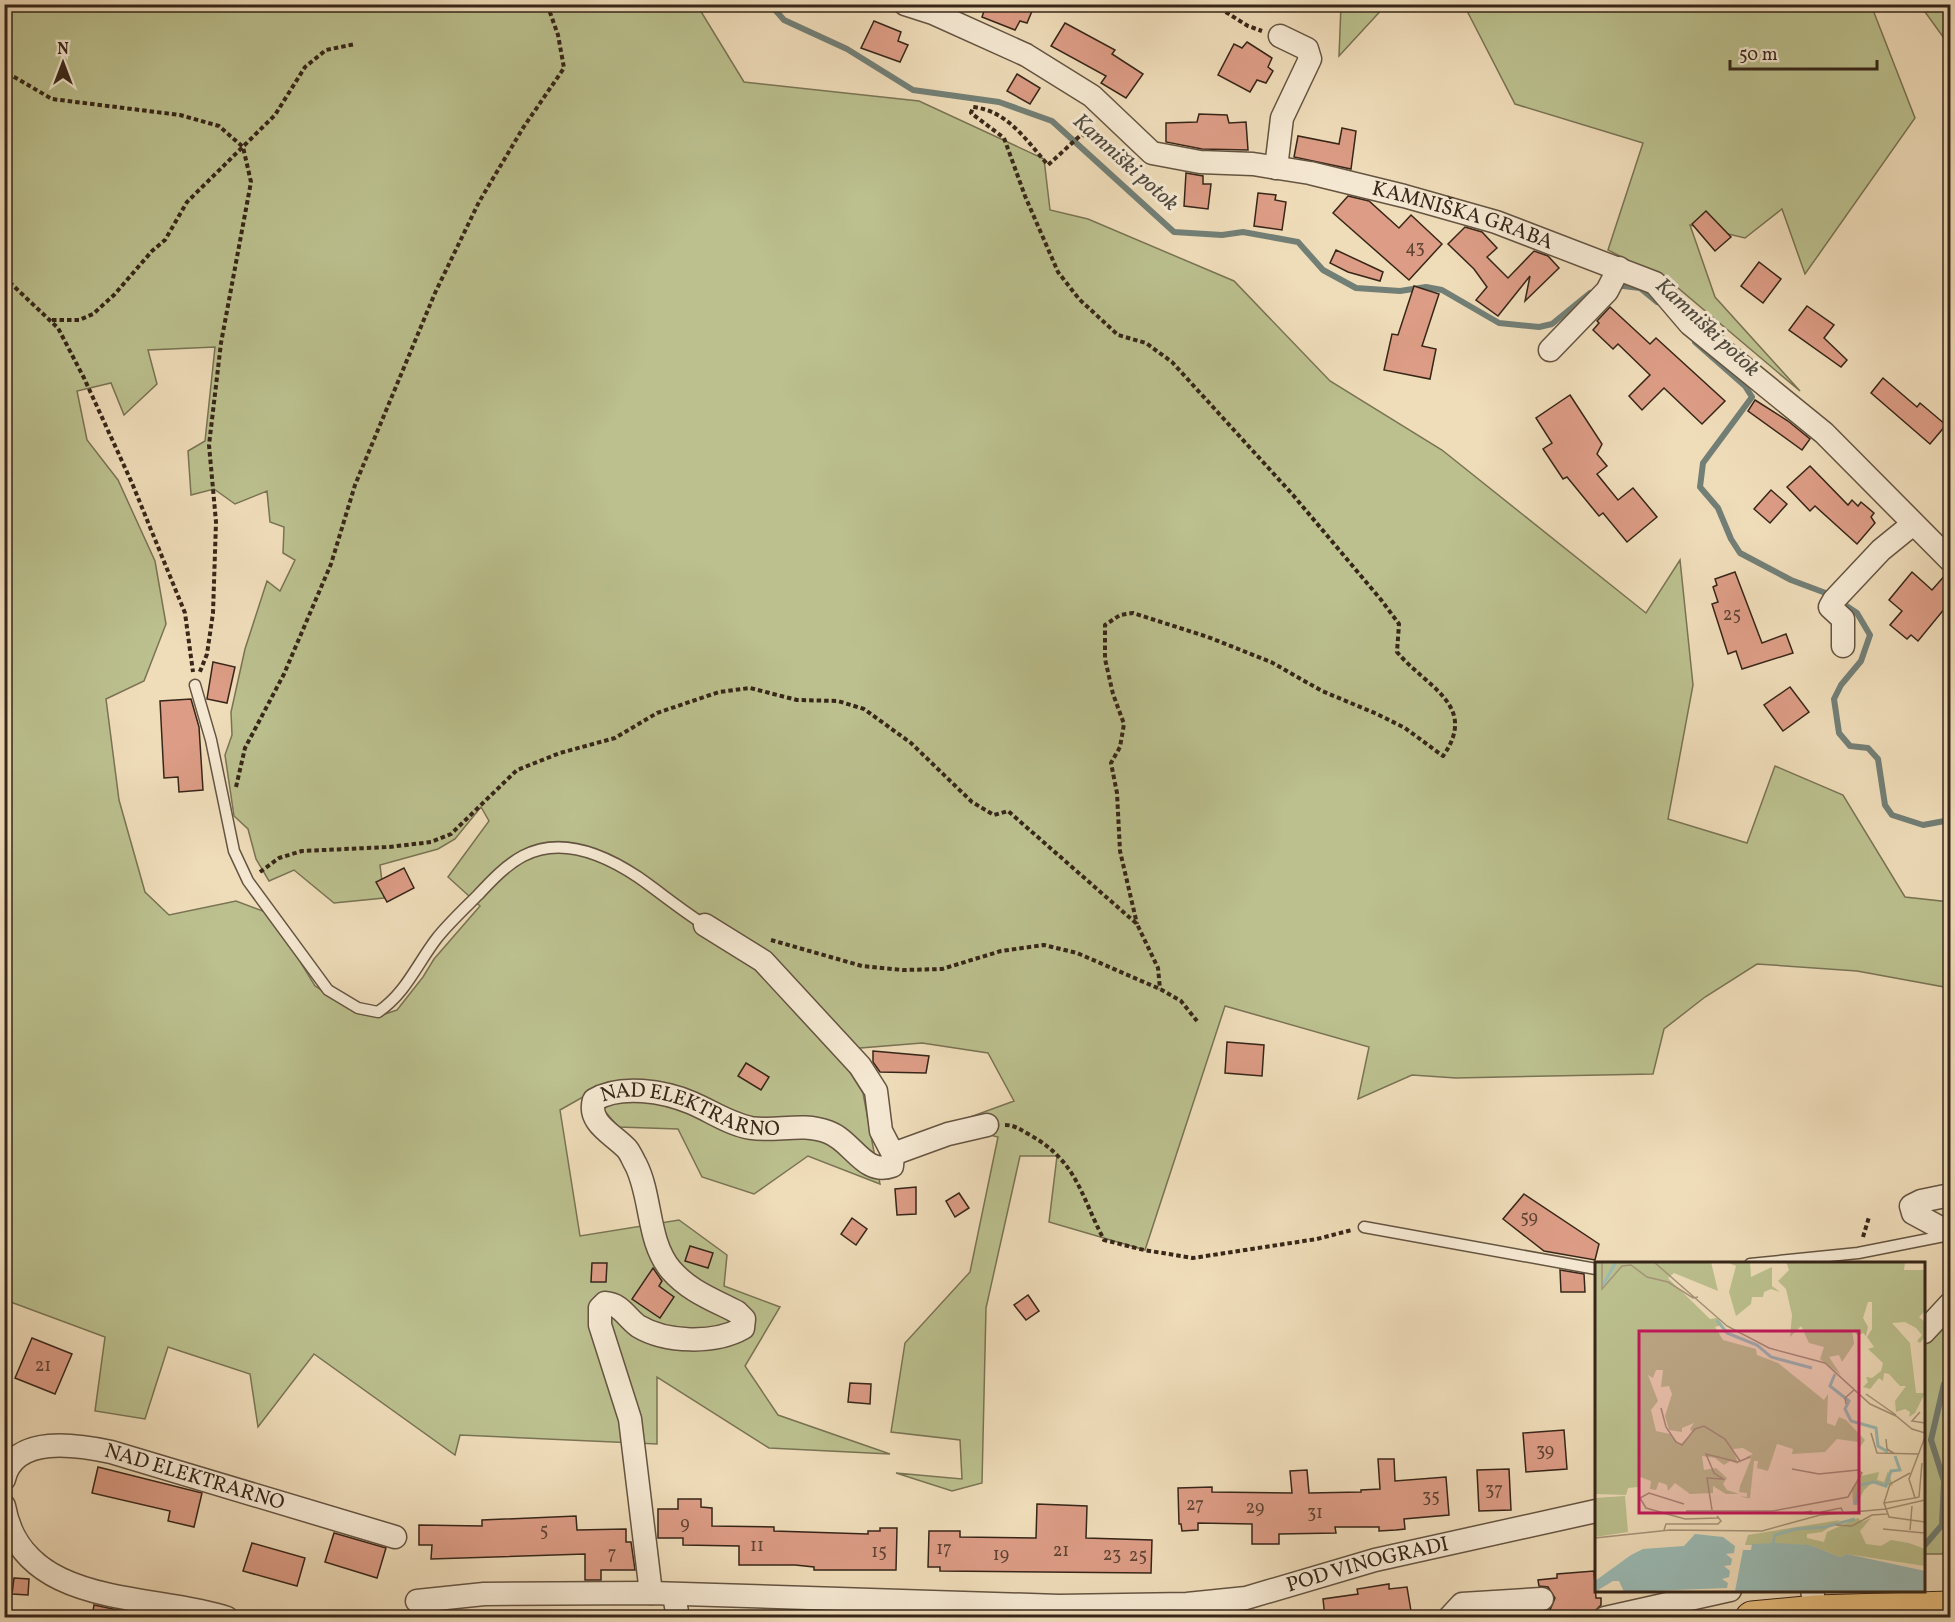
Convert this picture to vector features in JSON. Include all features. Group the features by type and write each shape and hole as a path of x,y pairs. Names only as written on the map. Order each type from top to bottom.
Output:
{"main road":[{"path":"1752,1617 1814,1601 1950,1608"}],"street":[{"path":"905,4 1026,55 1092,96 1152,153"},
{"path":"1276,168 1281,118 1310,59 1307,49 1280,36"},
{"name":"KAMNIŠKA GRABA","path":"1152,153 1200,162 1276,168 1363,186 1496,222 1614,279 1655,283 1690,324 1824,433 1950,560"},
{"path":"1550,350 1614,279"},
{"path":"1843,646 1843,619 1830,608 1838,595 1881,550 1913,524"},
{"path":"705,925 730,938 763,961 787,984 860,1066 876,1091 881,1131 893,1154"},
{"name":"NAD ELEKTRARNO","path":"651,1593 630,1419 600,1325 600,1308 605,1303 614,1303 638,1326 662,1335 689,1339 729,1336 742,1328 744,1319 737,1312 684,1283 669,1268 657,1244 640,1173 629,1151 595,1120 591,1109 594,1100 604,1093 630,1091 663,1095 690,1102 721,1119 751,1128 801,1125 830,1132 852,1148 871,1167 882,1170 892,1166 893,1154 948,1134 987,1125"},
{"path":"1950,1195 1921,1201 1911,1206 1913,1213 1950,1234"},
{"path":"1925,1330 1950,1304"},
{"name":"NAD ELEKTRARNO","path":"4,1479 6,1471 14,1461 31,1450 54,1446 85,1447 111,1452 395,1537"},
{"path":"4,1506 11,1530 20,1546 44,1569 62,1580 94,1592 227,1617"},
{"name":"POD VINOGRADI","path":"417,1601 484,1594 651,1593 1059,1606 1187,1604 1246,1598 1375,1560 1595,1511"},
{"path":"1605,1617 1721,1592"},
{"path":"674,1595 678,1617"},
{"path":"1449,1617 1462,1604 1542,1599"}],"lane":[{"path":"195,685 211,740 232,841 248,881 328,990 358,1008 378,1012 395,1000 436,939 496,877 523,856 551,848 578,849 603,857 638,877 675,907 705,925"},
{"path":"1364,1227 1595,1269"},
{"path":"1761,1262 1858,1253 1950,1234"}],"path":[{"path":"235,790 244,748 284,674 331,564 354,485 435,293 479,202 523,128 564,68 558,35 548,4"},
{"path":"1213,4 1248,26 1280,36"},
{"path":"51,320 79,320 93,314 114,295 152,251 165,240 187,202 275,115 305,67 326,50 355,44"},
{"path":"4,66 9,74 52,99 180,115 219,126 243,147 251,182 221,343 209,445 216,522 213,613 207,654 195,685"},
{"path":"1152,153 1138,169 1082,134 1048,165 1008,119 985,108 973,106 971,113 1004,138 1025,196 1058,272 1079,299 1118,335 1146,343 1172,362 1204,400 1237,431 1382,601 1399,624 1397,652 1412,670 1445,697 1457,717 1454,740 1443,756 1405,728 1322,691 1271,662 1208,637 1133,613 1119,615 1105,625 1105,659 1113,694 1124,724 1120,747 1111,763 1117,793 1120,850 1137,924 1158,968 1160,989"},
{"path":"4,277 51,320 84,378 132,483 185,613 195,685"},
{"path":"248,881 279,858 302,851 389,847 431,842 451,834 517,771 560,753 615,738 657,713 719,692 750,688 797,700 838,701 864,709 911,743 972,802 994,815 1008,811 1137,924"},
{"path":"730,938 744,933 861,966 903,970 942,969 1001,951 1044,945 1077,953 1160,989 1180,1001 1197,1022"},
{"path":"987,1125 1013,1125 1053,1148 1079,1183 1104,1240 1144,1251 1192,1258 1317,1239 1364,1227"}],"green space":[{"path":"5,5 697,5 744,82 919,101 1044,159 1050,210 1088,219 1234,281 1330,381 1442,450 1646,613 1680,560 1693,685 1668,819 1747,843 1775,766 1843,795 1905,897 1950,902 1950,988 1857,971 1757,964 1705,997 1664,1029 1653,1074 1456,1078 1412,1075 1358,1099 1369,1047 1225,1006 1145,1250 1049,1222 1057,1156 1020,1156 986,1308 982,1483 952,1491 896,1473 962,1479 960,1440 891,1432 905,1343 970,1272 998,1137 948,1125 1014,1101 988,1053 922,1043 836,1050 863,1093 880,1184 808,1156 754,1194 702,1177 678,1129 618,1127 590,1093 560,1110 580,1236 679,1220 727,1255 724,1286 780,1307 745,1366 778,1415 890,1454 769,1448 657,1377 657,1444 460,1435 455,1455 314,1354 258,1427 250,1374 168,1347 145,1419 95,1411 105,1337 8,1301 5,1314","holes":["215,347 205,441 188,451 191,495 214,489 235,504 267,491 270,522 284,527 283,553 295,560 280,591 267,581 245,649 231,712 232,735 225,755 234,816 248,829 256,859 269,881 294,870 334,903 384,898 380,865 438,849 455,839 481,807 489,821 448,877 480,906 434,959 397,1010 379,1016 359,1014 315,986 271,914 236,901 169,915 145,892 119,800 106,699 144,681 166,624 155,561 118,480 87,440 77,391 111,383 124,415 157,384 148,350"]},
{"path":"1341,5 1386,5 1339,56"},
{"path":"1464,5 1877,5 1873,10 1915,118 1805,274 1782,209 1745,238 1690,225 1715,297 1800,391 1672,283 1608,250 1643,143 1515,104"},
{"path":"1920,5 1950,5 1950,38 1946,41"},
{"path":"1950,1316 1950,1542 1942,1554 1925,1554 1925,1343"}],"building":[{"path":"981,4 1035,4 1027,23 1020,21 1015,30 982,17 985,8"},
{"path":"874,21 901,32 898,41 908,45 900,62 861,48"},
{"path":"1065,23 1115,50 1112,54 1143,74 1126,98 1101,83 1106,76 1051,46"},
{"path":"1247,42 1272,58 1268,67 1273,71 1266,83 1257,80 1250,92 1218,75 1234,44 1242,48"},
{"path":"1017,74 1040,88 1030,104 1007,91"},
{"path":"1199,114 1227,115 1229,123 1246,122 1248,150 1202,149 1166,142 1166,123 1197,122"},
{"path":"1342,128 1356,131 1351,169 1294,157 1298,136 1339,144"},
{"path":"1186,173 1203,176 1203,184 1211,184 1208,209 1184,206"},
{"path":"1258,193 1276,195 1275,200 1286,202 1282,230 1254,226"},
{"path":"1348,196 1369,201 1399,228 1411,215 1442,244 1409,280 1333,213"},
{"path":"1706,211 1731,237 1715,251 1692,224"},
{"path":"1465,227 1482,232 1497,248 1487,257 1508,278 1534,251 1548,256 1559,268 1525,301 1530,276 1498,316 1476,300 1487,287 1474,269 1448,244"},
{"path":"1336,250 1383,272 1380,281 1348,272 1330,263"},
{"path":"1759,262 1781,279 1763,303 1741,286"},
{"path":"1414,286 1439,294 1422,346 1436,349 1430,379 1384,370 1392,334 1398,335"},
{"path":"1807,306 1834,325 1824,338 1847,360 1841,367 1789,330"},
{"path":"1610,307 1650,344 1656,338 1725,401 1702,424 1664,388 1642,410 1629,396 1650,375 1618,344 1613,349 1593,330 1599,323 1597,321"},
{"path":"1883,378 1917,407 1920,403 1946,425 1930,444 1871,393"},
{"path":"1570,395 1602,444 1597,454 1607,466 1597,474 1618,500 1633,488 1657,517 1627,542 1603,513 1599,516 1567,477 1563,479 1543,449 1552,443 1536,418"},
{"path":"1755,400 1788,421 1810,439 1802,450 1748,411"},
{"path":"1810,466 1848,505 1852,500 1858,506 1861,502 1874,513 1871,517 1875,523 1857,544 1815,506 1810,511 1787,487"},
{"path":"1771,490 1787,504 1770,523 1754,509"},
{"path":"1735,572 1762,643 1786,634 1793,653 1742,669 1736,651 1728,654 1712,604 1718,602 1713,587 1717,585 1715,579"},
{"path":"1912,572 1932,590 1947,573 1950,573 1950,602 1918,641 1911,635 1907,639 1890,625 1902,611 1889,600"},
{"path":"213,662 235,667 227,703 207,699"},
{"path":"1790,687 1809,712 1783,731 1764,705"},
{"path":"191,699 199,727 203,790 179,792 178,777 164,778 160,701"},
{"path":"404,868 414,888 387,902 376,882"},
{"path":"1227,1042 1264,1045 1262,1076 1225,1073"},
{"path":"873,1051 929,1056 926,1073 880,1072 873,1062"},
{"path":"746,1063 769,1077 761,1090 738,1076"},
{"path":"916,1187 916,1214 897,1215 895,1189"},
{"path":"959,1193 969,1208 955,1217 946,1201"},
{"path":"1524,1194 1599,1244 1595,1260 1544,1251 1503,1219"},
{"path":"852,1218 867,1229 856,1245 841,1234"},
{"path":"690,1246 713,1253 708,1268 685,1261"},
{"path":"592,1263 607,1263 606,1282 591,1282"},
{"path":"653,1268 662,1281 659,1286 674,1297 660,1318 632,1299"},
{"path":"1560,1270 1584,1274 1585,1292 1561,1292"},
{"path":"1028,1295 1039,1311 1026,1320 1014,1305"},
{"path":"32,1338 72,1354 55,1394 15,1378"},
{"path":"850,1383 871,1384 870,1404 848,1402"},
{"path":"1564,1430 1567,1469 1526,1472 1523,1433"},
{"path":"1378,1459 1394,1459 1395,1481 1446,1477 1449,1515 1404,1519 1405,1529 1379,1531 1379,1527 1335,1527 1336,1533 1279,1534 1279,1544 1252,1544 1252,1524 1198,1523 1198,1530 1182,1531 1181,1524 1179,1524 1178,1488 1212,1487 1212,1492 1292,1493 1290,1471 1307,1470 1309,1493 1361,1492 1361,1490 1380,1489"},
{"path":"98,1467 202,1493 194,1527 168,1521 170,1511 92,1493"},
{"path":"1509,1469 1511,1510 1479,1511 1477,1470"},
{"path":"678,1499 701,1499 701,1507 712,1508 712,1526 774,1527 774,1531 868,1534 868,1531 880,1531 880,1528 897,1528 896,1570 814,1570 814,1567 795,1565 739,1565 739,1546 683,1545 683,1538 658,1538 658,1509 678,1509"},
{"path":"1037,1504 1087,1506 1086,1538 1152,1540 1151,1573 940,1571 940,1567 928,1567 929,1531 960,1531 960,1537 1036,1538"},
{"path":"576,1516 577,1530 626,1529 626,1542 631,1542 635,1570 601,1570 601,1580 585,1580 585,1554 431,1559 432,1545 419,1545 419,1525 482,1526 482,1520"},
{"path":"334,1533 386,1548 377,1578 325,1562"},
{"path":"252,1543 305,1558 297,1586 243,1571"},
{"path":"1594,1571 1596,1598 1601,1598 1601,1605 1592,1614 1542,1617 1541,1613 1550,1610 1555,1598 1548,1587 1539,1586 1538,1580 1557,1578 1557,1574"},
{"path":"14,1578 29,1579 28,1595 12,1594"},
{"path":"1389,1584 1389,1589 1407,1587 1412,1617 1325,1617 1323,1599 1358,1594 1357,1589"},
{"path":"94,1605 137,1614 137,1617 92,1617"}],"waterway":[{"name":"Kamniški potok","path":"770,4 784,20 847,49 913,90 999,102 1052,121 1174,232 1222,235 1243,232 1298,242 1323,270 1356,288 1400,291 1426,287 1442,290 1499,323 1539,327 1552,324 1590,293"},
{"name":"Kamniški potok","path":"1615,285 1640,288 1657,302"},
{"name":"Kamniški potok","path":"1695,342 1745,386 1752,397 1703,463 1700,487 1718,508 1731,539 1740,553 1791,580 1831,595"},
{"name":"Kamniški potok","path":"1839,601 1857,613 1870,635 1861,661 1841,685 1834,699 1839,733 1850,746 1868,748 1878,759 1885,805 1892,815 1923,825 1950,820"},
{"name":"Kamniški potok","path":"1925,1545 1942,1525 1944,1481 1931,1440 1944,1384 1950,1380"}]}
